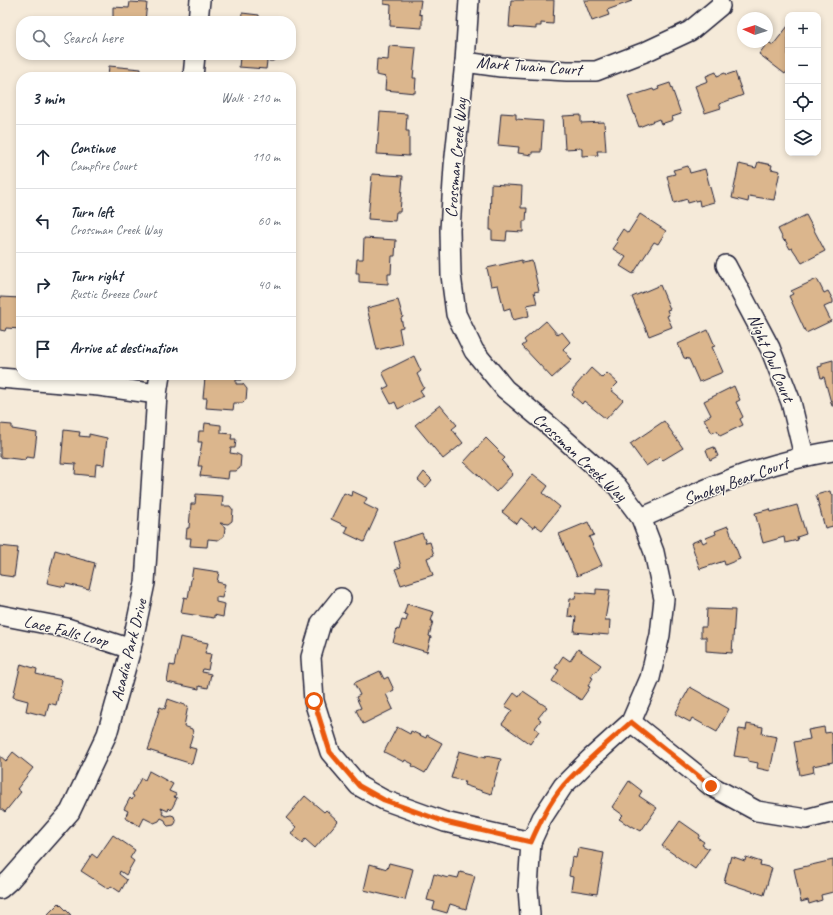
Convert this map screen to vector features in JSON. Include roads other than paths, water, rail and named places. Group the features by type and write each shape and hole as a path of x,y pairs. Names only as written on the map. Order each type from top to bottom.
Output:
{"street":[{"path":"198,16 200,0"},
{"name":"Crossman Creek Way","path":"469,0 465,62 454,166 450,230 451,275 456,314 474,351 505,389 618,486 642,518 654,552 664,599 660,635 650,678 631,722 563,786 542,818 531,842 528,888 530,915"},
{"name":"Mark Twain Court","path":"465,62 530,69 596,71 645,52 690,31 720,6"},
{"path":"193,72 195,60"},
{"name":"Night Owl Court","path":"726,265 770,348 791,402 804,456"},
{"path":"0,378 16,379"},
{"path":"25,380 99,386 157,394"},
{"name":"Acadia Park Drive","path":"0,889 10,880 70,812 108,734 131,649 145,583 157,394 159,380"},
{"name":"Smokey Bear Court","path":"642,518 718,484 804,456 833,451"},
{"path":"341,598 321,623 311,657 314,701 330,752 359,786 384,800 445,822 531,842"},
{"name":"Lace Falls Loop","path":"0,615 66,628 131,649"},
{"path":"631,722 711,786 757,811 806,819 833,812"}]}
